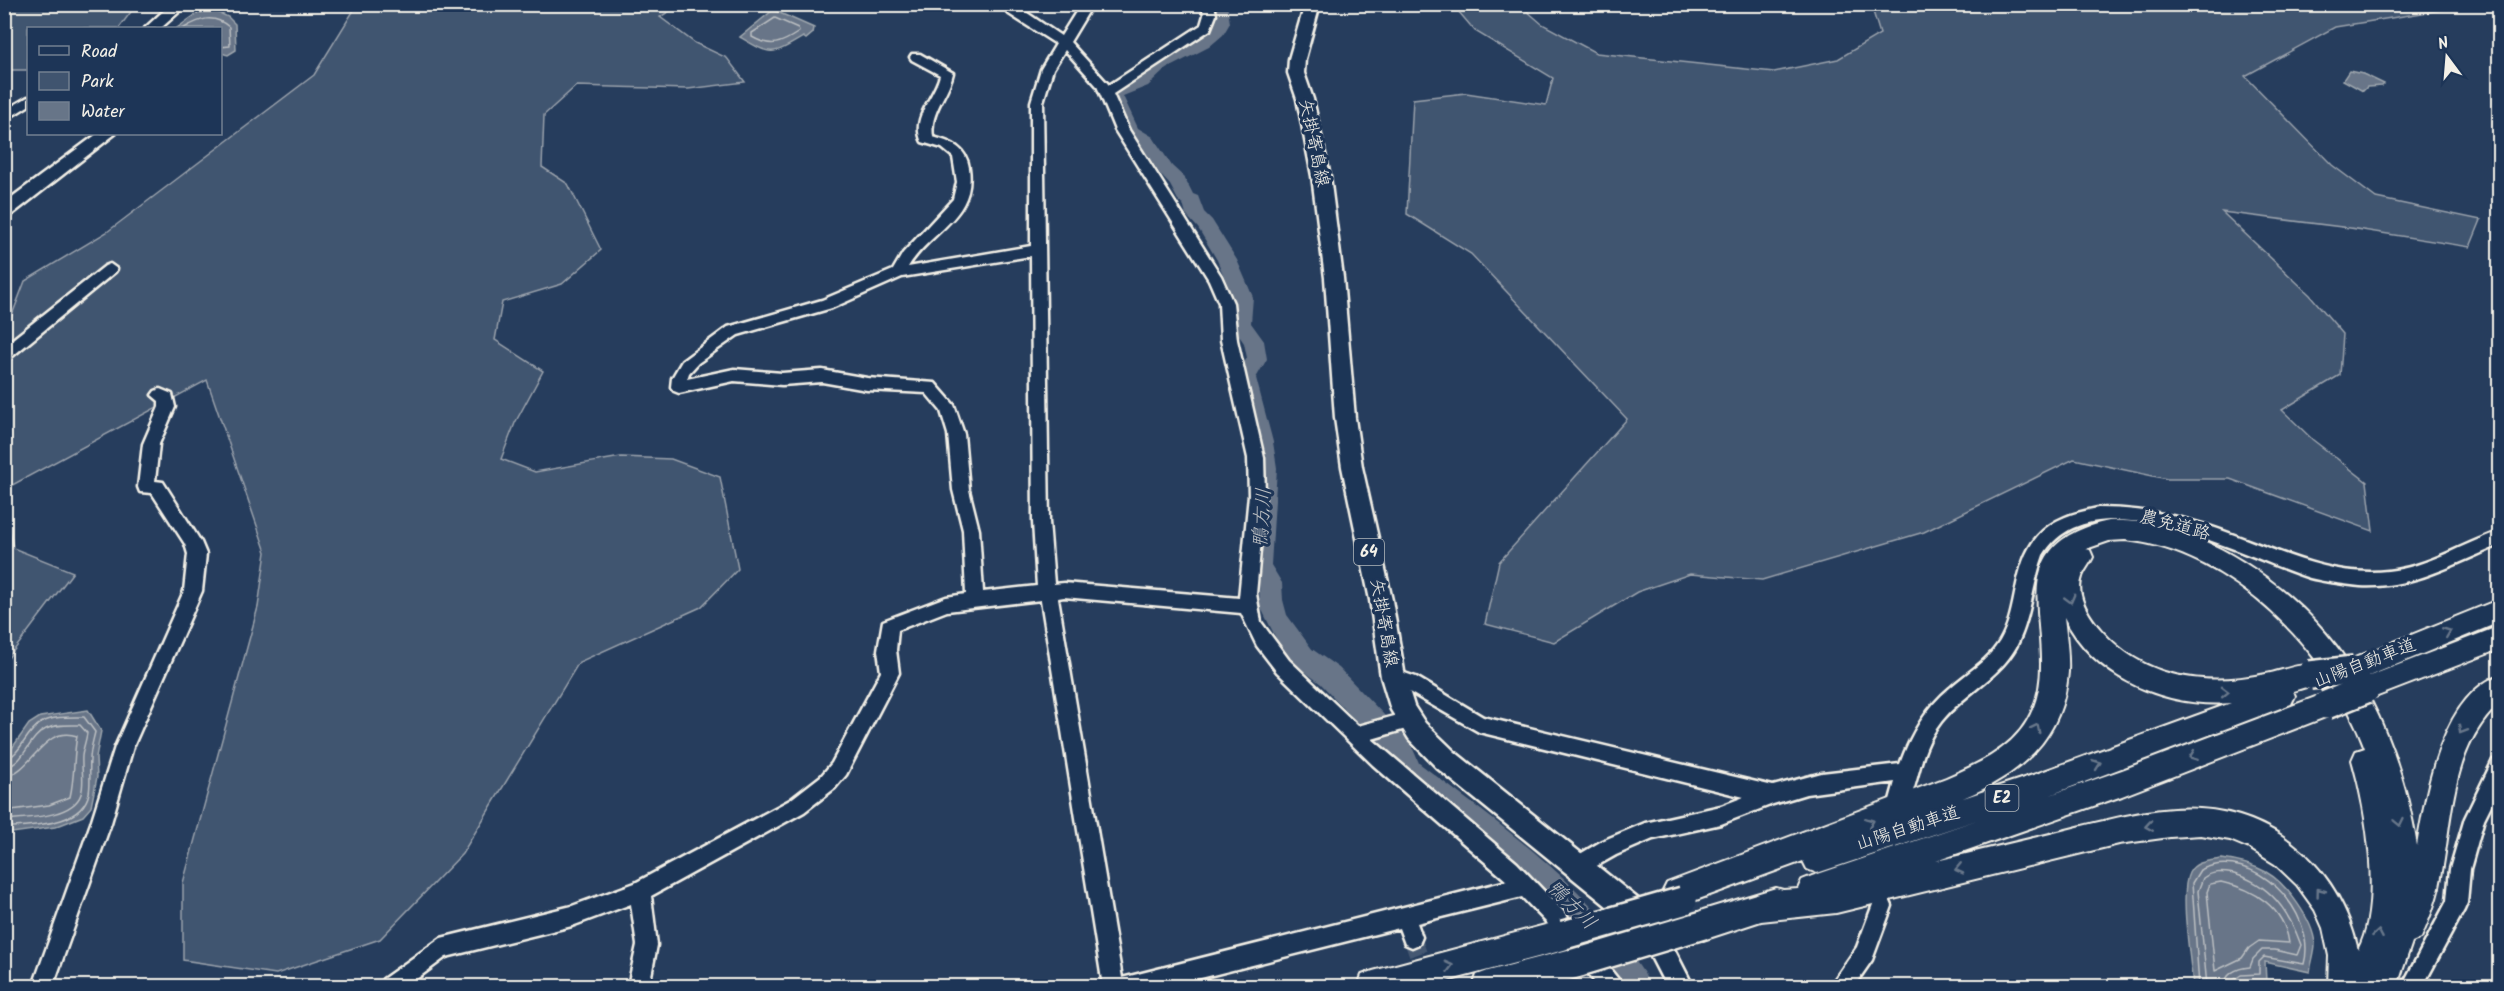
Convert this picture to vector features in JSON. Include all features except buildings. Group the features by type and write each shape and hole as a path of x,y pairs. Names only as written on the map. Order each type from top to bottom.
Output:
{"highway":[{"path":"1680,897 1964,783 2008,760 2032,737 2044,713 2051,690 2056,663 2049,590 2053,570 2061,555 2076,542 2093,535 2123,530 2160,536 2194,547 2225,564 2286,609 2314,637 2347,679 2370,724 2385,767 2404,845 2404,907 2395,951 2382,987"},
{"path":"2318,688 2227,693 2192,691 2156,682 2121,665 2094,642 2077,618 2068,597 2067,579 2074,563 2087,552 2103,545 2128,543 2157,546 2189,555 2251,593 2276,614 2302,640 2331,680 2355,724 2374,787 2382,840 2384,897 2377,943 2354,987"},
{"name":"山陽自動車道","path":"2360,679 2499,610"},
{"name":"山陽自動車道","path":"1373,987 1564,935 2036,787 2318,688 2360,679 2499,637"},
{"path":"2395,951 2408,935 2425,887 2443,780 2459,732 2491,692 2499,686"},
{"name":"山陽自動車道","path":"1488,987 1761,907 1928,852 2111,787 2318,688"},
{"path":"1761,907 1836,899 2119,831 2161,824 2201,822 2238,829 2268,843 2295,862 2324,896 2341,932 2346,969 2343,987"}],"main road":[{"path":"153,27 182,4"},
{"name":"矢掛寄島線","path":"1313,4 1297,59 1296,73 1305,99 1321,176 1334,278 1347,436 1361,516 1381,600 1399,723 1633,911 1659,946 1680,987"},
{"path":"4,212 106,135"}],"street":[{"path":"1007,4 1012,11 1064,39 1110,91 1122,130 1216,280 1226,303 1229,340 1256,458 1257,495 1247,594 1248,606 1263,641 1283,666 1359,734 1380,759 1526,886 1556,917 1611,987"},
{"path":"1087,4 1044,75 1037,102 1041,522 1046,591 1051,603 1113,987"},
{"path":"1110,91 1206,27 1210,15 1208,4"},
{"path":"899,273 903,261 932,233 960,200 964,186 963,160 950,146 927,139 924,126 927,114 947,73 916,57"},
{"path":"4,117 27,101"},
{"path":"975,600 971,530 961,491 960,449 957,433 946,405 930,387 867,384 822,376 782,379 734,375 679,387 684,368 723,336 827,304 899,273 1037,250"},
{"path":"4,355 110,269"},
{"path":"43,987 101,823 124,747 193,591 197,554 193,542 157,487 146,487 151,444 167,406 166,398 160,394"},
{"name":"農免道路","path":"1900,800 1905,772 1917,743 1932,717 1956,693 1984,673 2011,641 2019,620 2033,558 2042,541 2056,527 2099,513 2125,513 2153,517 2312,571 2370,579 2414,573 2499,538"},
{"path":"390,987 441,948 572,916 641,891 797,806 828,782 839,769 891,673 887,650 889,626 946,604 1046,591 1064,590 1248,606"},
{"path":"1393,677 1410,683 1479,724 1773,795"},
{"path":"1359,734 1399,723"},
{"path":"2412,987 2457,903 2460,869 2475,818 2499,766"},
{"path":"1577,867 1609,848 1652,830 1721,815 1798,786 1836,778 1905,772"},
{"path":"1129,987 1526,886"},
{"path":"639,987 647,956 647,937 640,904 641,891"},
{"path":"1842,987 1865,953 1881,906"},
{"path":"1405,917 1412,937"}],"green space":[{"path":"5,4 136,4 120,27 27,27 27,70 5,70"},
{"path":"357,5 679,5 660,17 695,43 727,58 745,82 688,89 576,86 544,115 542,167 568,184 601,250 562,284 502,302 495,340 543,371 515,423 501,459 535,472 621,457 671,459 720,477 738,569 701,607 579,662 462,854 380,939 276,974 183,960 183,883 258,607 266,552 207,380 5,489 4,336 25,281 107,232 314,75"},
{"path":"1453,5 1520,5 1542,24 1596,53 1774,72 1838,59 1880,34 1871,5 2472,5 2335,27 2245,76 2332,165 2376,198 2481,220 2470,247 2350,228 2222,212 2310,295 2343,334 2340,375 2282,410 2313,440 2367,482 2373,531 2230,479 2167,479 2074,459 1924,532 1762,580 1690,574 1637,592 1554,642 1485,624 1499,562 1627,419 1471,254 1407,214 1413,99 1466,93 1546,105 1553,78 1475,31"},
{"path":"5,498 13,548 73,572 5,662"}],"water":[{"path":"211,9 228,17 235,24 236,50 228,55 222,53 222,27 178,27 198,13"},
{"path":"773,10 814,28 813,33 806,39 803,37 784,48 772,51 759,48 740,37"},
{"path":"2349,71 2363,74 2384,84 2367,87 2363,91 2343,80"},
{"path":"88,710 101,731 96,757 97,777 91,807 83,816 55,827 5,834 5,758 29,724 40,717"},
{"path":"2222,859 2261,869 2274,877 2290,893 2304,914 2313,934 2315,947 2310,972 2265,962 2266,981 2243,981 2233,986 2193,986 2185,911 2186,883 2189,873 2195,866 2203,862"}],"waterway":[{"name":"鴨方川","path":"1219,4 1222,23 1210,38 1160,65 1139,84 1114,95 1131,131 1147,141 1166,170 1178,182 1186,198 1191,200 1195,215 1205,224 1227,260 1243,297 1241,324 1254,341 1257,359 1245,377 1262,442 1266,468 1259,569 1270,583 1272,606 1276,616 1287,637 1303,656 1312,665 1330,676 1401,750 1410,771 1531,866 1602,937 1636,986"}],"tunnel":[{"path":"1412,937 1429,986"}]}
